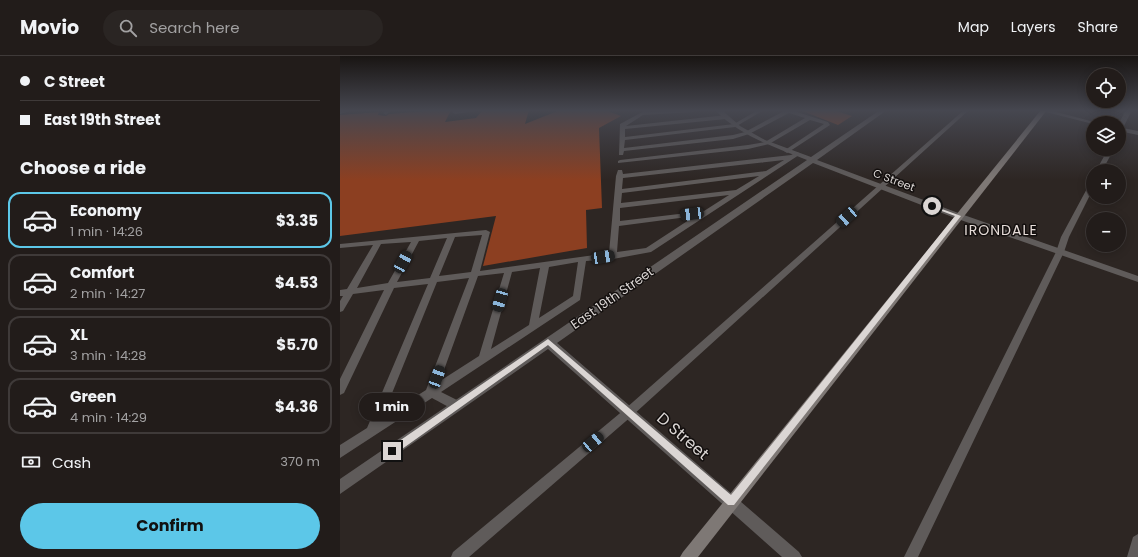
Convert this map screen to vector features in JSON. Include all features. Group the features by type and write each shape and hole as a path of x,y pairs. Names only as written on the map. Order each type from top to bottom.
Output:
{"street":[{"name":"C Street","path":"749,133 792,154 958,216 1138,279"},
{"name":"East 19th Street","path":"340,487 850,133"},
{"path":"688,557 1024,133"},
{"name":"D Street","path":"548,342 794,557"},
{"path":"1135,557 1138,542"}],"lane":[{"path":"614,256 623,133"},
{"path":"622,139 667,133"},
{"path":"621,150 733,137 747,133"},
{"path":"620,162 748,147 767,143 783,133"},
{"path":"340,292 614,256 648,250 768,173 817,133"},
{"path":"458,557 629,412 940,133"},
{"path":"619,176 792,154"},
{"path":"618,190 768,173"},
{"path":"617,206 740,191"},
{"path":"911,557 1060,252 1065,237 1086,196"},
{"path":"616,224 707,212"},
{"path":"340,246 486,232 475,274 431,392"},
{"path":"371,432 452,235"},
{"path":"340,390 391,285 416,239"},
{"path":"340,309 379,242"},
{"path":"340,452 577,298 582,260"},
{"path":"533,327 545,265"},
{"path":"483,360 509,269"},
{"path":"431,392 457,405"}],"building":[{"path":"340,133 599,133 602,208 586,210 587,248 483,266 496,216 340,236"}],"district":[{"name":"IRONDALE","path":"1001,230"}],"route":[{"path":"392,451 548,342 731,502 958,216 932,206"}]}
